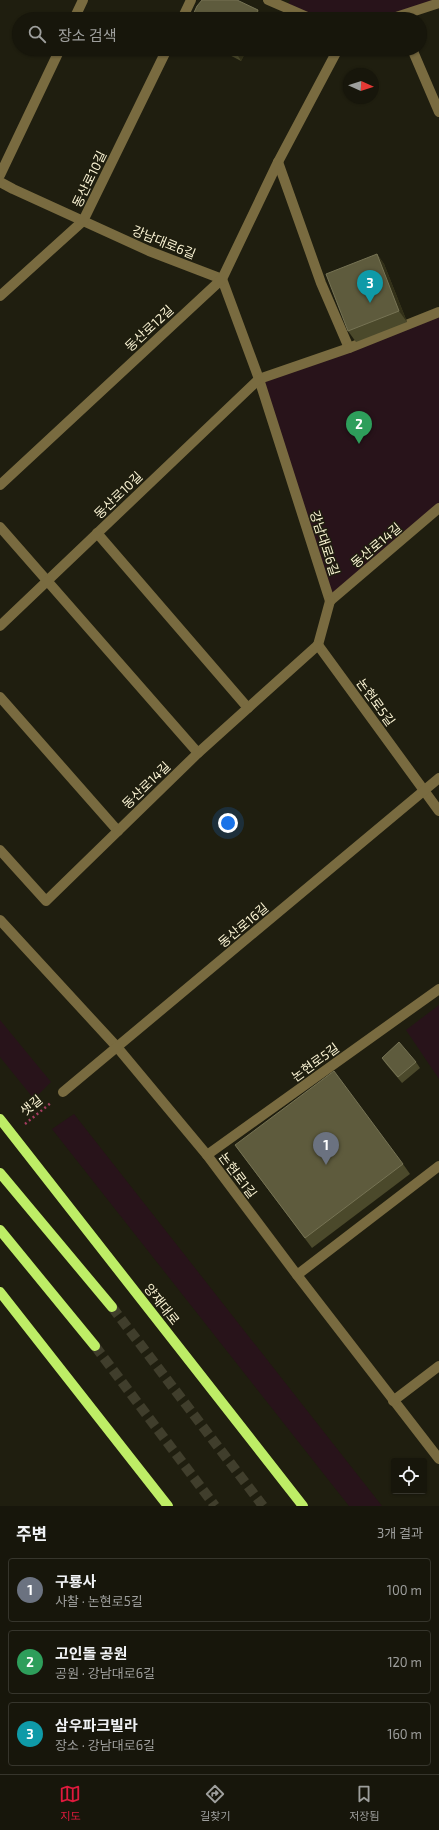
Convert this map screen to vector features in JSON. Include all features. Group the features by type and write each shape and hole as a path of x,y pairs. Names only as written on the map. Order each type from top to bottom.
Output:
{"main road":[{"name":"양재대로","path":"0,1119 303,1506"},
{"path":"0,1173 112,1306"},
{"path":"0,1230 95,1346"},
{"path":"0,1292 168,1506"}],"street":[{"path":"77,12 83,0"},
{"path":"185,12 191,0"},
{"path":"268,0 296,12"},
{"path":"412,12 439,2"},
{"path":"0,174 57,56"},
{"name":"동산로10길","path":"0,296 83,221 164,56"},
{"name":"동산로12길","path":"0,485 222,279 278,162 334,56"},
{"path":"415,56 439,112"},
{"path":"278,162 321,283 349,348"},
{"name":"강남대로6길","path":"0,182 148,251 222,279 259,379 330,601"},
{"path":"259,379 349,348 439,312"},
{"name":"동산로10길","path":"0,626 259,379"},
{"name":"동산로14길","path":"330,601 439,508"},
{"path":"0,527 198,753"},
{"path":"97,533 248,708"},
{"path":"318,645 330,601"},
{"name":"동산로14길","path":"0,850 46,902 198,753 318,645"},
{"name":"논현로5길","path":"318,645 439,811"},
{"path":"0,697 118,831"},
{"name":"동산로16길","path":"63,1092 439,778"},
{"name":"논현로1길","path":"0,920 117,1047 207,1155 393,1401 439,1459"},
{"name":"논현로5길","path":"207,1155 439,989"},
{"path":"297,1275 439,1166"},
{"path":"393,1401 439,1366"}],"path":[{"name":"샛길","path":"12,1134 63,1092"}],"shaded area":[{"path":"290,0 439,0 408,12 295,12 286,8"},
{"path":"439,313 439,508 330,601 259,379"},
{"path":"439,1005 439,1079 406,1030"},
{"path":"0,1020 51,1082 34,1099 0,1057"},
{"path":"74,1114 382,1506 349,1506 52,1129"}],"building":[{"path":"202,0 237,0 258,10 257,12 194,12"},
{"path":"377,254 399,311 348,331 326,274"},
{"path":"399,1042 416,1062 398,1077 382,1058"},
{"path":"334,1071 403,1164 305,1238 235,1145"}],"tunnel":[{"path":"112,1307 263,1506"},
{"path":"95,1346 215,1506"}],"place":[{"name":"삼우파크빌라","path":"370,303"},
{"name":"고인돌 공원","path":"359,444"},
{"name":"구룡사","path":"326,1165"}]}
